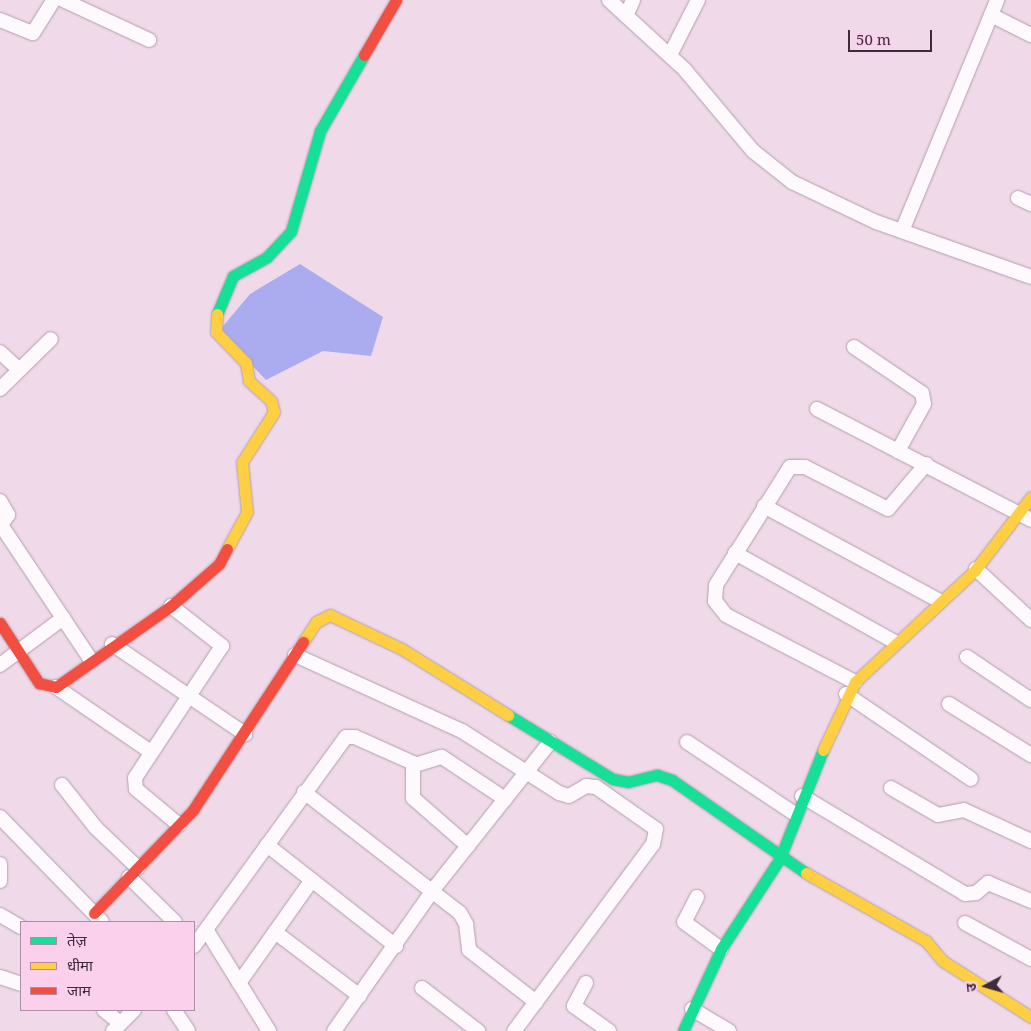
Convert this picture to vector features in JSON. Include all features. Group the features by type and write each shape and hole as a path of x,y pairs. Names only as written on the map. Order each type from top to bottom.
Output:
{"street":[{"path":"0,20 33,33 54,0"},
{"path":"63,0 150,40"},
{"path":"56,687 112,644 170,606 211,574 245,519 242,462 274,412 271,401 249,381 246,363 216,332 216,317 233,276 267,257 291,231 320,131 396,0"},
{"path":"609,0 670,56 732,130 792,182 902,232 1031,277"},
{"path":"626,16 633,0"},
{"path":"670,56 698,0"},
{"path":"902,232 997,0"},
{"path":"991,15 1031,35"},
{"path":"1018,198 1031,204"},
{"path":"0,390 51,338"},
{"path":"854,347 922,393 924,404 898,451"},
{"path":"0,352 19,370"},
{"path":"818,409 1026,517"},
{"path":"855,682 720,609 716,585 784,472 797,465 888,509 926,464"},
{"path":"683,1031 721,949 780,858 802,796 846,694 855,682 895,642 976,569 1026,517 1031,496"},
{"path":"0,500 8,515 0,525 91,660"},
{"path":"764,506 940,601"},
{"path":"736,552 895,642"},
{"path":"976,569 1031,620"},
{"path":"170,606 222,646 152,752 134,784 179,825"},
{"path":"0,817 98,918 134,872 179,825 213,785 316,622 324,616 340,616 402,649 550,742 621,782 664,776 780,858 926,941 943,961 1031,1017"},
{"path":"0,665 63,618"},
{"path":"0,623 39,683 56,687 152,752"},
{"path":"112,644 188,698 245,734"},
{"path":"295,655 462,732 564,795 596,787 650,823 657,835 514,1031"},
{"path":"967,657 1031,700"},
{"path":"846,694 971,779"},
{"path":"949,704 1031,755"},
{"path":"195,944 207,931 342,740 350,736 414,765 442,757 505,799"},
{"path":"334,1031 432,893 550,742"},
{"path":"688,742 795,814"},
{"path":"414,765 413,798 468,846"},
{"path":"62,785 174,921"},
{"path":"891,788 938,815 964,810 1031,841"},
{"path":"304,792 464,918 472,953 536,1002"},
{"path":"802,796 965,894 976,893 988,883 1031,901"},
{"path":"267,845 396,946"},
{"path":"0,864 0,881"},
{"path":"239,983 312,880"},
{"path":"697,897 684,922 721,949"},
{"path":"0,915 20,927"},
{"path":"965,923 1031,959"},
{"path":"207,931 266,1030"},
{"path":"275,932 360,996"},
{"path":"0,977 20,984"},
{"path":"586,983 575,1009 609,1031"},
{"path":"422,988 478,1031"},
{"path":"692,1009 729,1031"},
{"path":"105,1011 117,1027 133,1011"},
{"path":"175,1011 188,1031"}],"water":[{"path":"300,264 383,317 371,356 323,351 266,380 219,331 250,294"}],"traffic: fast":[{"path":"217,314 233,276 267,257 291,231 320,131 364,55"},
{"path":"508,715 613,779 628,782 657,775 672,780 806,873"},
{"path":"683,1031 721,949 780,858 823,750"}],"traffic: slow":[{"path":"217,314 216,332 246,363 249,381 271,401 274,412 242,462 247,512 227,549"},
{"path":"823,750 855,682 975,570 1031,497"},
{"path":"303,642 316,622 330,615 402,649 508,715"},
{"path":"806,873 926,941 943,961 1031,1017"}],"traffic: jam":[{"path":"364,55 396,0"},
{"path":"0,623 39,683 56,687 171,606 219,564 227,549"},
{"path":"94,913 193,810 303,642"}]}
